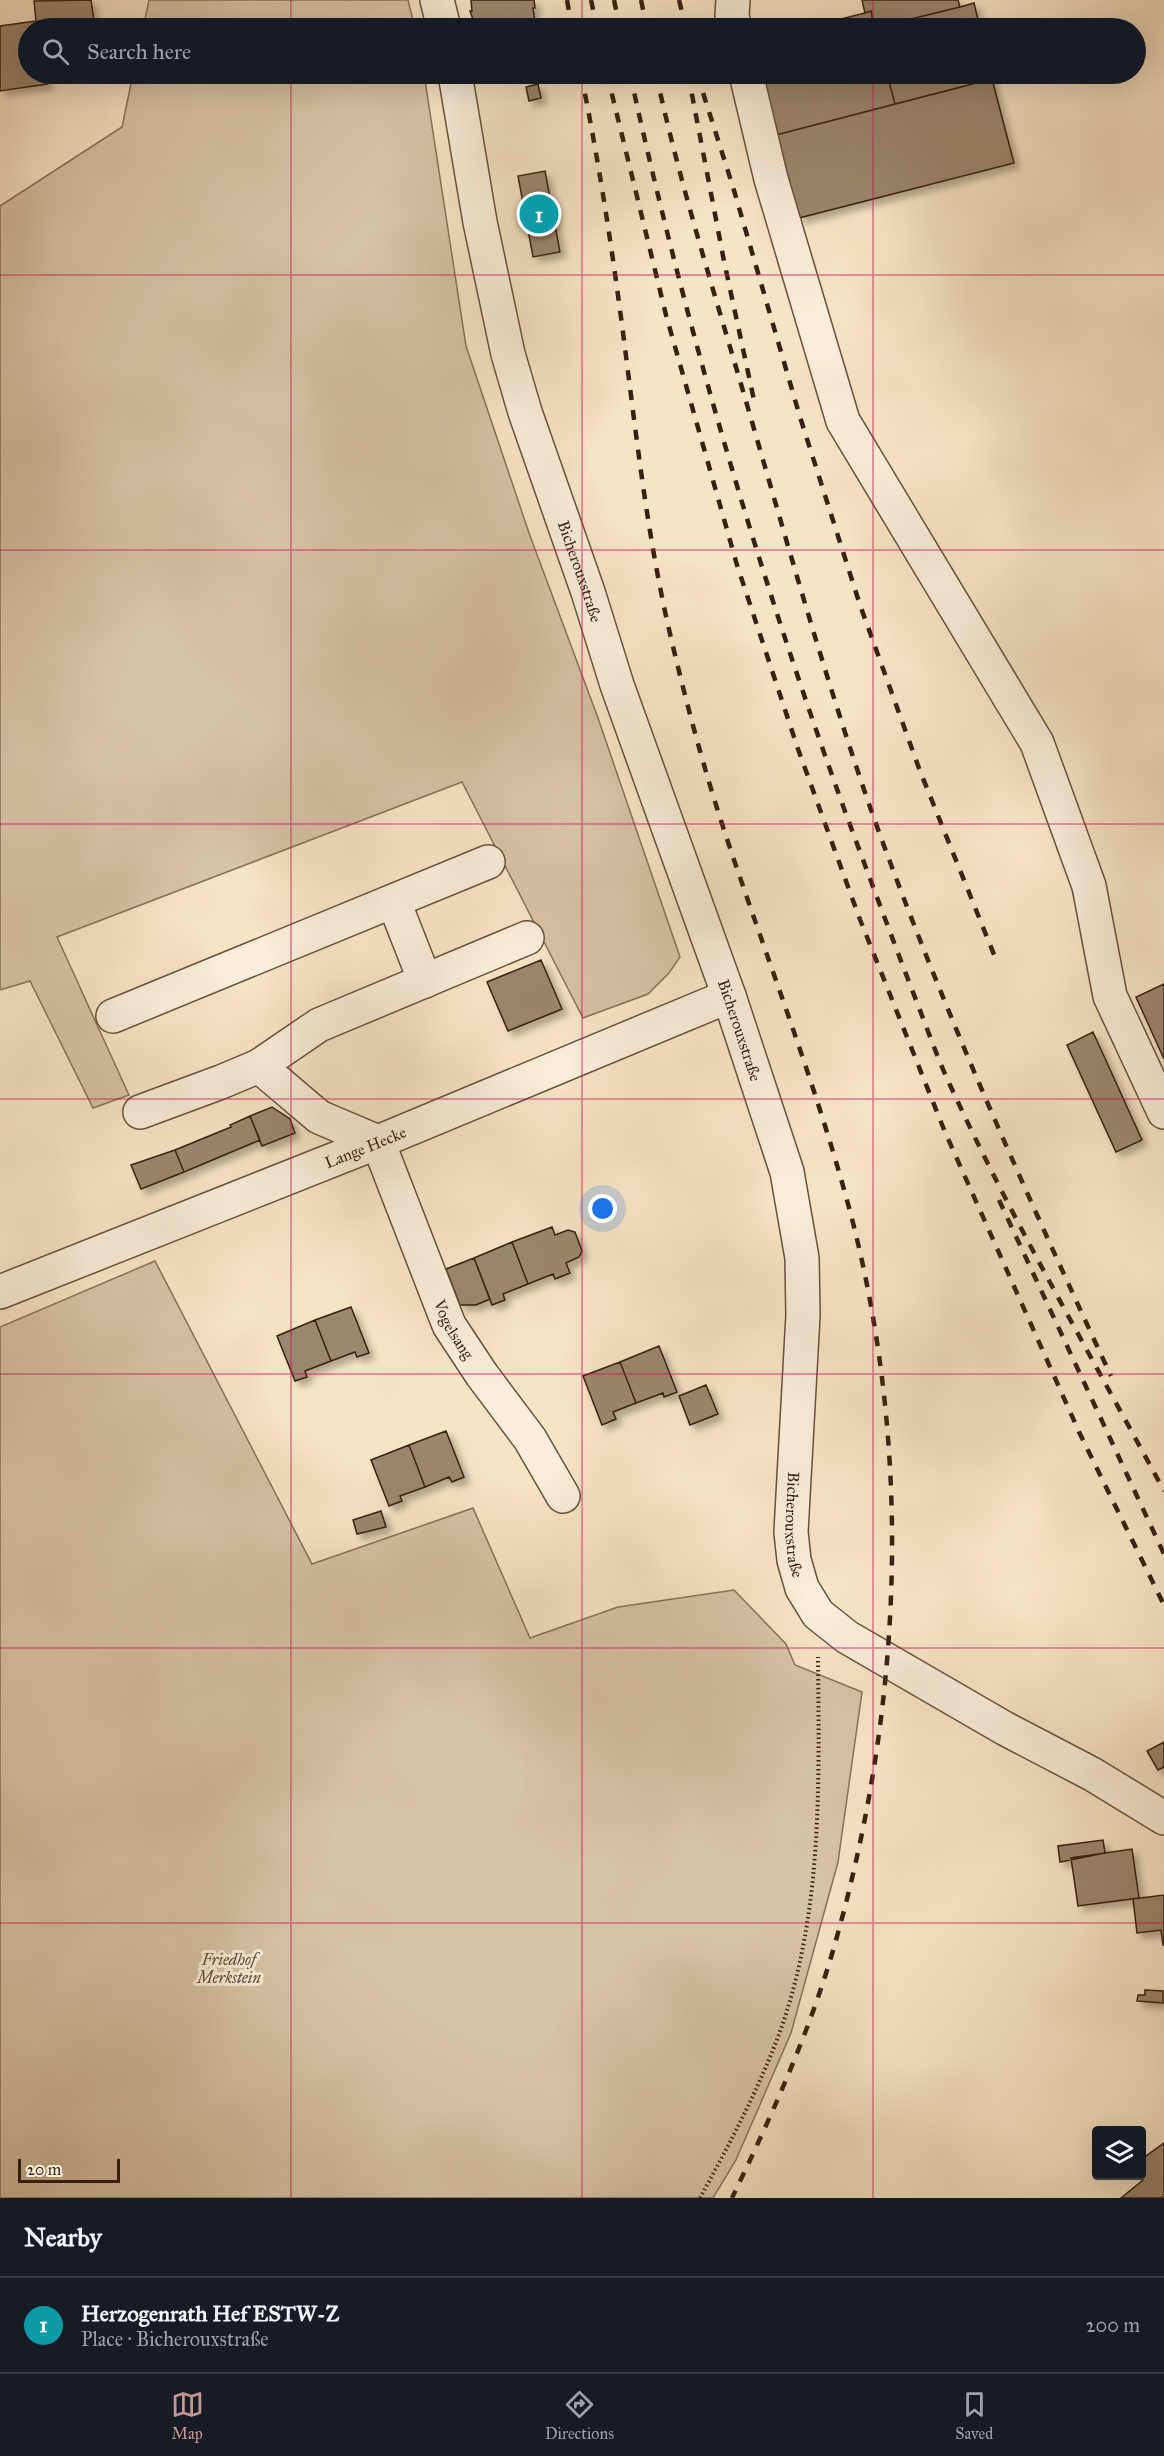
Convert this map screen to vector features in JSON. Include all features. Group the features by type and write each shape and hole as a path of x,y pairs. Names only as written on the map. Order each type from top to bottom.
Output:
{"street":[{"path":"437,0 442,18"},
{"path":"732,18 734,0"},
{"name":"Bicherouxstraße","path":"457,84 480,222 508,354 525,412 588,592 617,685 729,996 787,1172 802,1258 803,1315 791,1532 794,1560 802,1588 818,1614 847,1637 1004,1728 1092,1774 1164,1818"},
{"path":"748,84 771,179 843,421 1037,743 1089,886 1110,996 1164,1112"},
{"path":"113,1016 488,862"},
{"path":"394,902 425,981"},
{"path":"140,1112 259,1066 319,1025 527,938"},
{"name":"Lange Hecke","path":"0,1292 378,1142 729,996"},
{"path":"259,1066 319,1117 378,1142"},
{"name":"Vogelsang","path":"378,1142 449,1325 482,1375 530,1439 563,1497"}],"path":[{"path":"700,2198 743,2117 782,2026 810,1907 818,1828 818,1614"}],"green space":[{"path":"149,0 408,0 412,18 145,18"},
{"path":"131,84 426,84 466,346 529,533 598,718 680,957 669,973 648,994 583,1018 462,782 57,937 129,1095 93,1108 30,981 0,990 0,206 122,127"},
{"name":"Friedhof Merkstein","path":"155,1261 312,1564 473,1508 530,1638 618,1607 734,1590 786,1644 795,1665 862,1692 838,1862 791,2033 736,2160 713,2198 0,2198 0,1327"}],"building":[{"path":"91,0 94,18 36,18 34,1"},
{"path":"471,0 534,0 535,8 533,8 534,18 472,18 470,11 472,11"},
{"path":"862,0 958,0 960,7 915,18 872,18 871,11 865,13"},
{"path":"974,3 978,18 915,18"},
{"path":"871,11 873,18 845,18"},
{"path":"18,24 18,84 47,84 0,91 0,26"},
{"path":"538,84 541,98 529,101 526,87"},
{"path":"763,84 890,84 895,104 776,135"},
{"path":"890,84 973,84 895,104"},
{"path":"973,84 993,84 1014,163 799,218 776,135"},
{"path":"545,171 560,252 533,257 518,176"},
{"path":"541,960 562,1009 508,1031 487,982"},
{"path":"1164,984 1164,1059 1136,997"},
{"path":"1093,1032 1142,1140 1116,1152 1067,1045"},
{"path":"272,1107 290,1119 295,1133 262,1146 250,1116"},
{"path":"250,1116 260,1140 184,1172 175,1150 231,1127 230,1125"},
{"path":"175,1150 184,1172 141,1189 131,1165"},
{"path":"552,1227 555,1235 568,1230 575,1232 582,1251 579,1257 566,1263 570,1273 555,1279 553,1274 528,1284 512,1242"},
{"path":"512,1242 528,1284 503,1294 505,1300 492,1305 474,1258"},
{"path":"474,1258 490,1299 476,1305 460,1305 446,1269"},
{"path":"351,1307 369,1353 357,1357 355,1352 331,1361 315,1320"},
{"path":"315,1320 331,1361 305,1371 307,1377 295,1381 277,1336"},
{"path":"659,1346 677,1392 664,1397 663,1393 636,1403 620,1362"},
{"path":"620,1362 636,1403 613,1412 616,1419 602,1425 583,1376"},
{"path":"706,1385 718,1414 690,1425 679,1396"},
{"path":"446,1431 464,1477 452,1482 449,1477 425,1487 409,1445"},
{"path":"409,1445 425,1487 400,1496 402,1501 389,1506 371,1460"},
{"path":"381,1511 386,1527 357,1534 353,1520"},
{"path":"1164,1742 1164,1767 1158,1770 1147,1751"},
{"path":"1103,1840 1105,1853 1060,1862 1058,1846"},
{"path":"1132,1849 1139,1898 1078,1906 1071,1858"},
{"path":"1164,1895 1163,1945 1161,1930 1137,1933 1133,1899"},
{"path":"1145,1990 1163,1991 1163,2003 1137,2001 1138,1995 1145,1995"},
{"path":"1164,2143 1164,2196 1161,2198 1121,2198 1146,2180 1146,2156"}],"railway":[{"path":"567,0 570,18"},
{"path":"591,0 595,18"},
{"path":"614,0 618,18"},
{"path":"641,0 645,18"},
{"path":"679,0 684,18"},
{"path":"583,84 617,285 645,497 663,603 683,689 711,789 808,1073 851,1215 871,1307 884,1399 891,1492 891,1586 885,1679 873,1771 855,1863 832,1954 811,2016 774,2108 732,2198"},
{"path":"609,84 666,315 737,565 798,749 859,917 945,1132 1080,1434 1164,1605"},
{"path":"632,84 651,168 699,355 753,540 814,723 889,930 941,1064 975,1137 1027,1239 1164,1491"},
{"path":"658,84 712,287 807,611 870,807 925,951 984,1094 1111,1376"},
{"path":"690,84 754,400"},
{"path":"700,84 733,187 800,417 860,605 920,771 995,957"},
{"path":"999,1200 1164,1554"}],"place":[{"name":"Herzogenrath Hef ESTW-Z","path":"539,214"}]}
